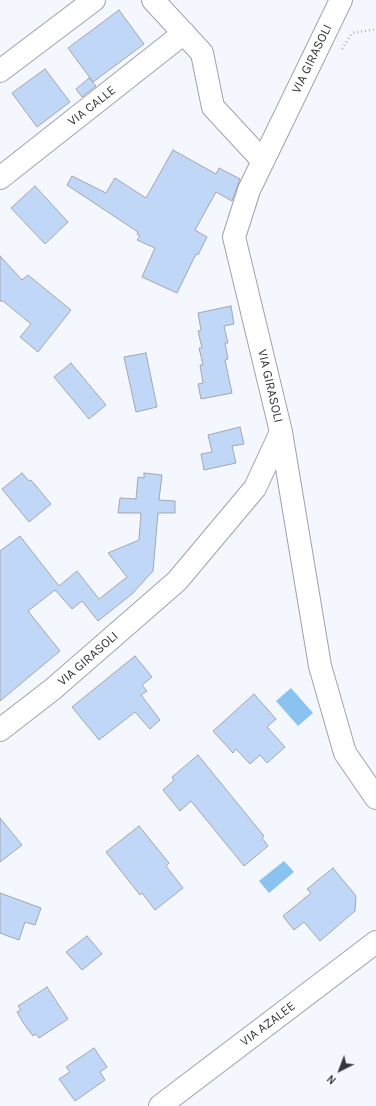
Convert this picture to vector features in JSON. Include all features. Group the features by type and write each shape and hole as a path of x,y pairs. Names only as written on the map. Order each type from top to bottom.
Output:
{"street":[{"path":"0,71 94,0"},
{"path":"153,0 202,53 213,107 263,161"},
{"name":"VIA GIRASOLI","path":"0,730 53,689 178,581 255,488 281,432 234,237 249,190 341,0"},
{"name":"VIA CALLE","path":"0,178 184,33"},
{"path":"281,432 320,666 345,753 376,798"},
{"name":"VIA AZALEE","path":"160,1106 376,942"}],"water":[{"path":"291,688 313,713 298,726 276,701"},
{"path":"284,861 294,872 269,893 259,881"}],"building":[{"path":"119,10 144,44 93,82 68,48"},
{"path":"45,69 70,102 37,127 12,93"},
{"path":"89,78 96,86 82,97 76,89"},
{"path":"173,150 216,174 219,168 240,179 232,201 216,192 195,230 207,237 198,255 196,254 177,293 142,277 155,248 137,240 140,236 137,234 138,232 67,185 72,176 106,193 115,178 146,198"},
{"path":"35,186 68,222 45,244 11,208"},
{"path":"0,256 22,280 28,275 71,310 38,352 20,337 31,324 3,301 0,301"},
{"path":"231,306 234,324 224,326 228,343 225,343 228,359 225,360 232,393 201,399 198,384 203,383 200,365 203,365 199,348 202,348 198,331 201,330 198,313"},
{"path":"146,353 157,407 136,412 124,357"},
{"path":"71,363 106,405 89,419 54,377"},
{"path":"240,427 244,444 232,446 236,463 204,470 201,454 212,452 208,435"},
{"path":"22,473 29,481 31,480 51,504 29,522 2,489"},
{"path":"144,473 162,475 159,500 175,501 175,513 158,513 153,571 132,594 98,621 82,601 72,609 55,590 28,611 60,651 0,701 0,551 20,536 59,586 77,571 99,599 127,577 108,553 139,540 141,513 118,513 120,498 136,499 138,477 144,478"},
{"path":"135,656 152,677 142,685 147,691 141,695 160,720 150,729 135,712 99,740 72,707"},
{"path":"254,694 276,719 267,727 285,747 267,763 260,755 250,764 236,749 233,753 213,731"},
{"path":"198,755 264,836 262,838 268,846 244,866 191,801 180,811 163,790 174,780 172,777"},
{"path":"0,818 22,845 0,862"},
{"path":"139,826 169,863 166,866 183,888 155,910 142,893 140,895 106,852"},
{"path":"333,868 356,896 355,911 320,941 304,922 294,930 283,916 311,893 307,889"},
{"path":"0,893 41,908 35,925 25,922 19,940 0,933"},
{"path":"87,936 102,954 82,970 66,952"},
{"path":"47,987 68,1019 39,1038 36,1034 33,1036 17,1012 21,1010 18,1006"},
{"path":"94,1048 107,1067 100,1072 105,1080 75,1101 59,1079 70,1072 66,1067"}]}
